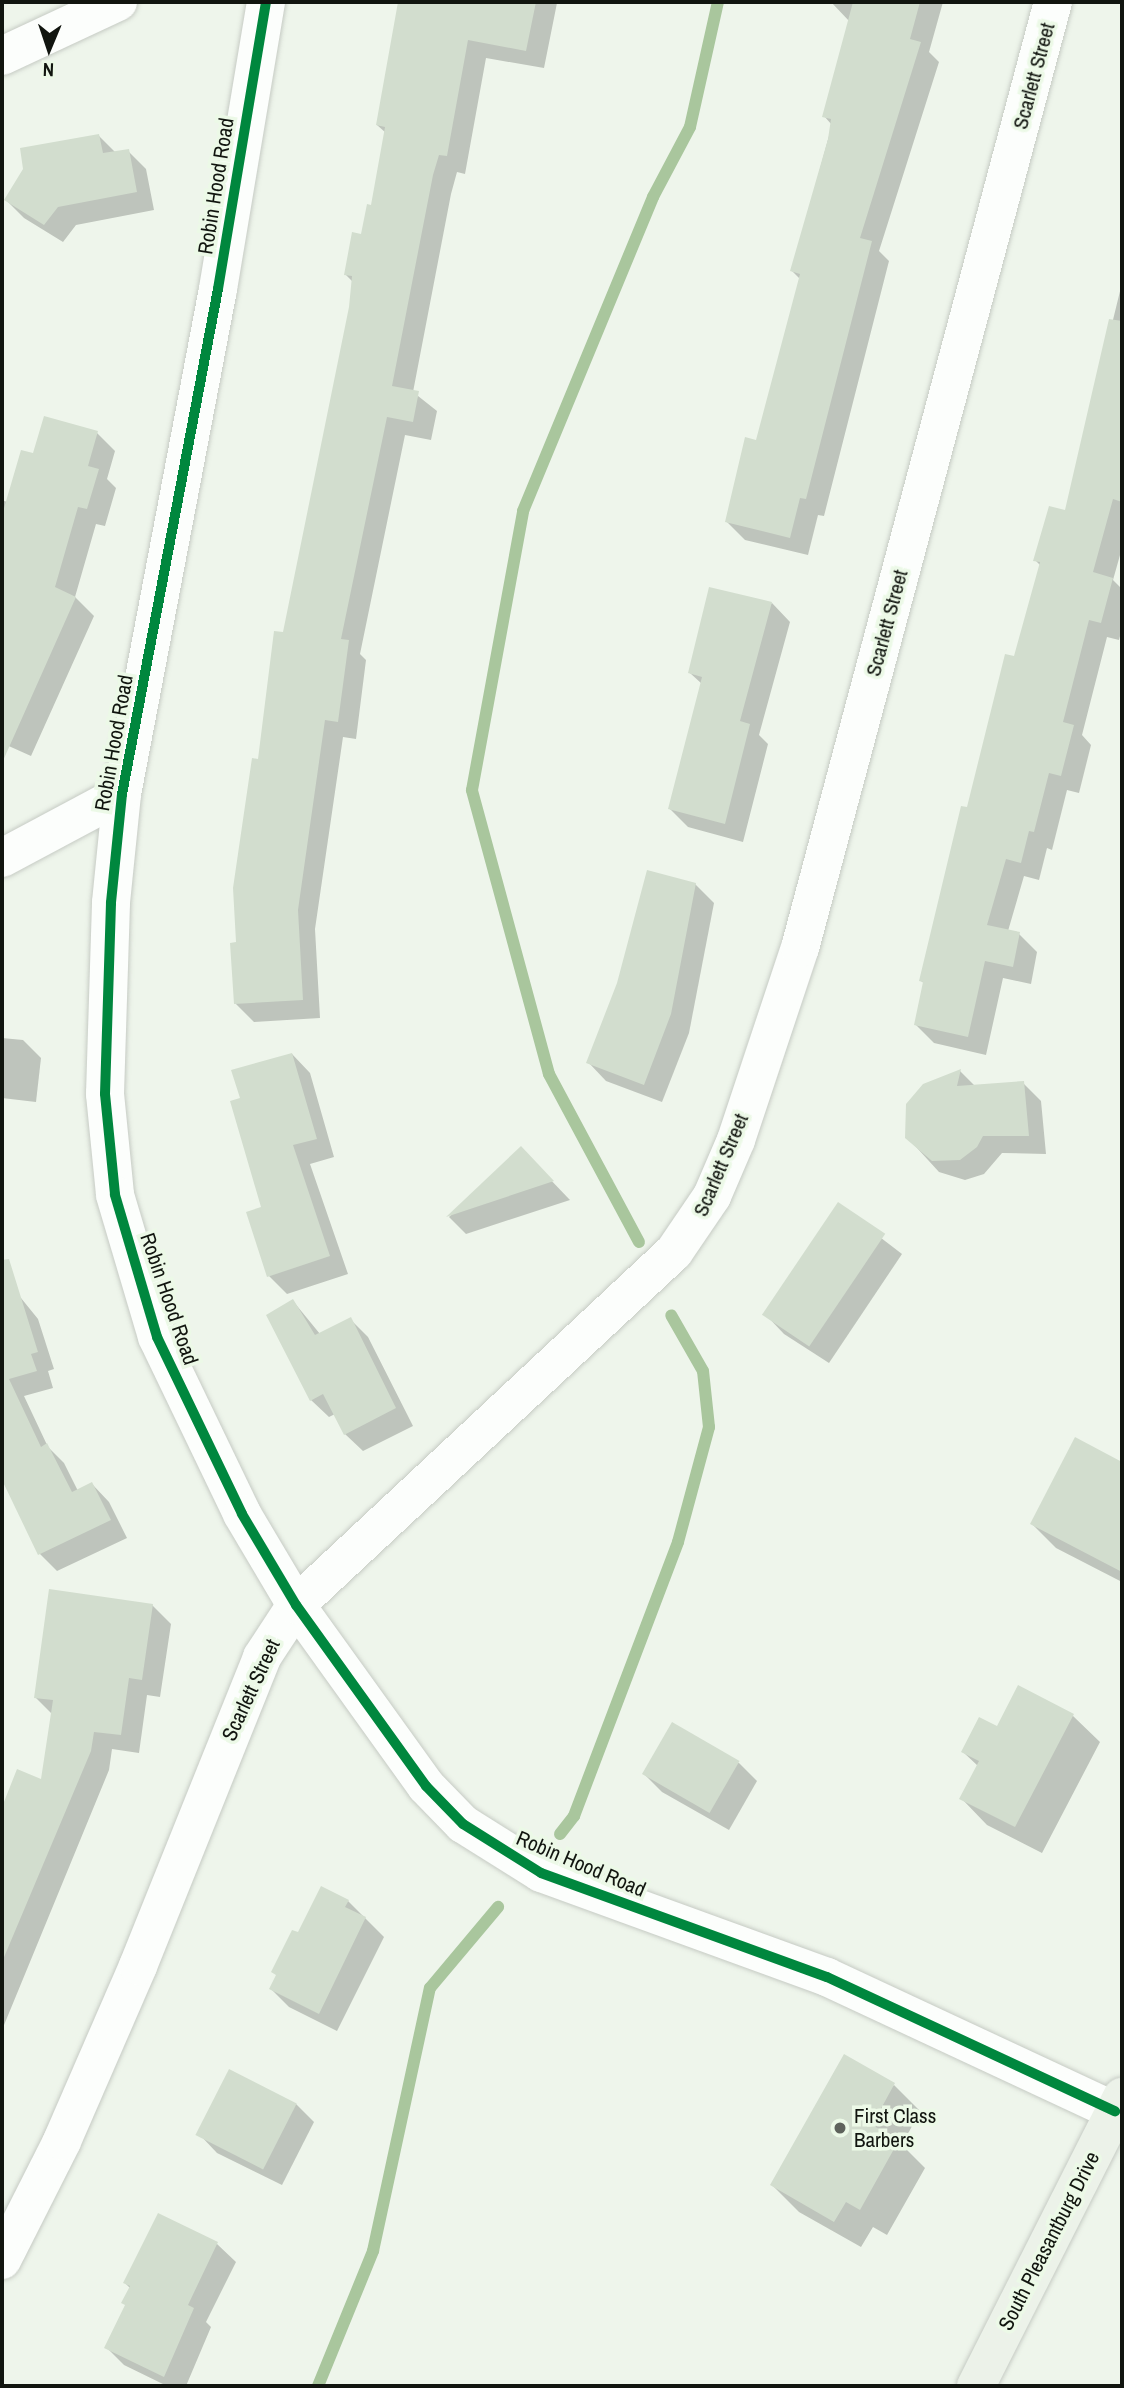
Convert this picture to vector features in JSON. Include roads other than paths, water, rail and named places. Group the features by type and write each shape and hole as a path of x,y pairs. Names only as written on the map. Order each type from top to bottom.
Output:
{"main road":[{"name":"South Pleasantburg Drive","path":"976,2386 1119,2104"}],"street":[{"path":"2,56 118,2"},
{"name":"Robin Hood Road","path":"266,2 216,302 122,794 106,997 105,1094 115,1195 157,1337 193,1418 296,1605 426,1786 463,1824 499,1850 541,1873 827,1977 1119,2104"},
{"name":"Scarlett Street","path":"2,2260 62,2141 132,1979 256,1670 296,1605 674,1252 712,1196 736,1140 800,948 1053,2"},
{"path":"2,858 122,794"}],"waterway":[{"path":"639,1242 549,1074 472,790 523,511 653,197 690,127 718,2"},
{"path":"560,1834 574,1816 678,1542 709,1427 703,1371 671,1315"},
{"path":"318,2386 373,2251 430,1988 498,1907"}],"place":[{"name":"First Class Barbers","path":"840,2128"}]}
